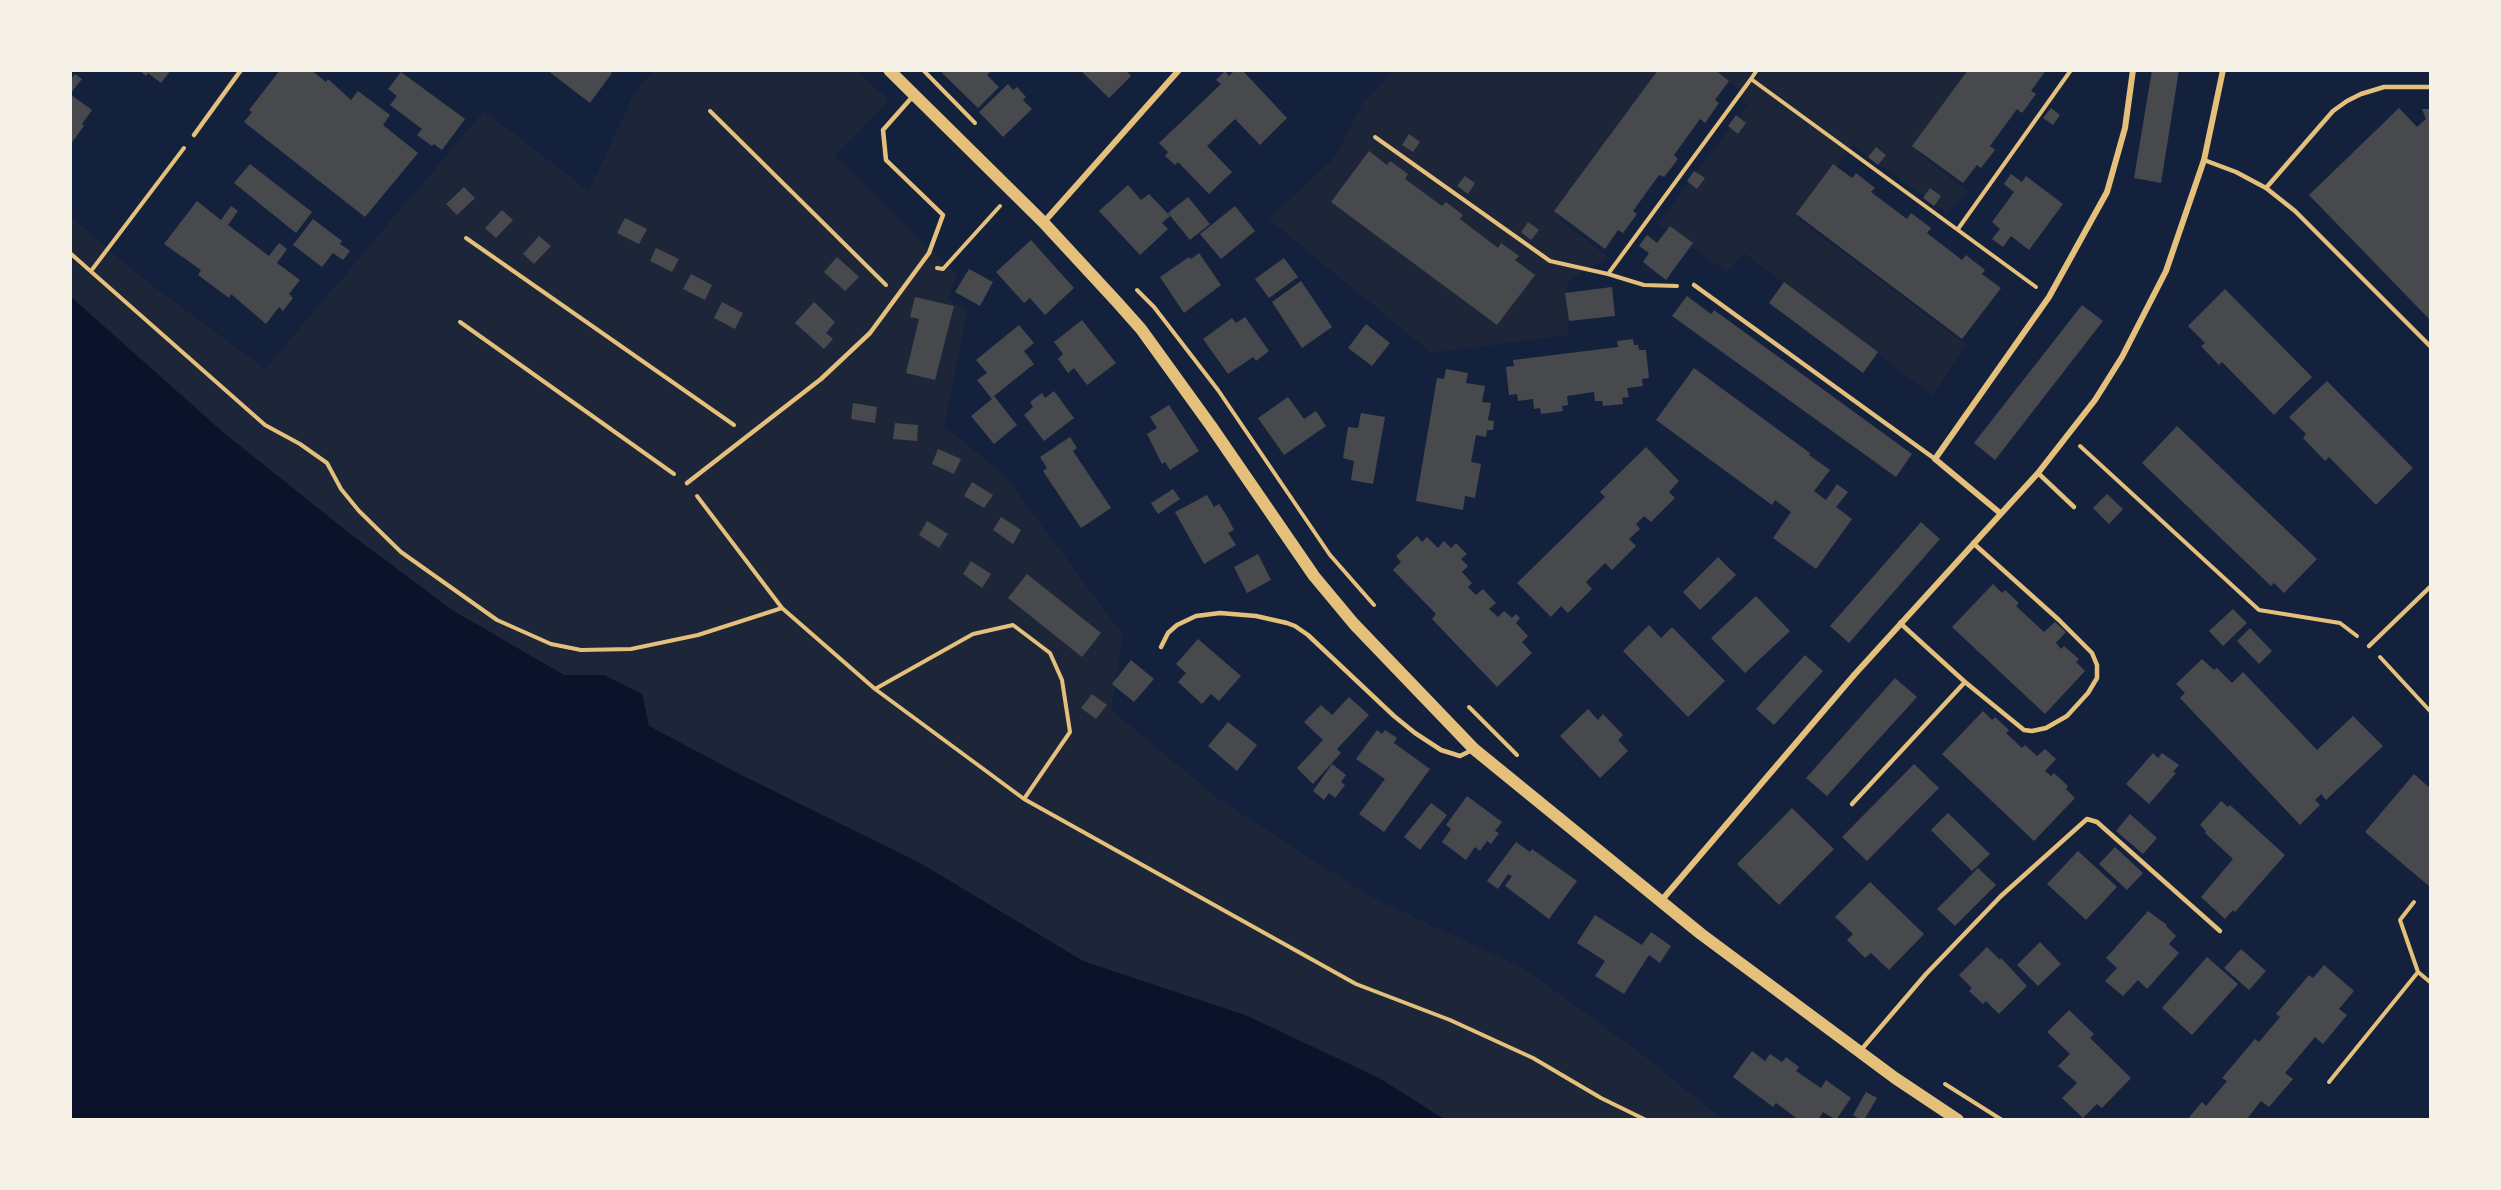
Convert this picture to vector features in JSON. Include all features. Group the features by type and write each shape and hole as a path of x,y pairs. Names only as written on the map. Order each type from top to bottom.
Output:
{"main road":[{"path":"889,70 1043,222 1141,329 1314,576 1354,624 1474,748 1660,902 1859,1052 1958,1119"}],"street":[{"path":"1043,222 1179,70"},
{"path":"2000,513 1935,459 2049,297 2107,192 2125,128 2133,70"},
{"path":"1660,902 1900,623 2038,473 2095,400 2146,312 2166,271 2204,160 2223,70"}],"lane":[{"path":"194,135 242,70"},
{"path":"2266,188 2333,111 2347,101 2384,87 2430,87"},
{"path":"687,483 747,434 821,379 870,333 929,253 943,214 886,160 883,130 914,95"},
{"path":"2204,160 2236,172 2266,188 2295,211 2430,346"},
{"path":"1694,285 1935,459"},
{"path":"2038,473 2074,507"},
{"path":"1900,623 1965,682 2024,730 2046,728 2067,716 2088,693 2097,678 2097,665 2092,653 2059,620 1973,543"},
{"path":"2369,646 2430,586"},
{"path":"1161,647 1168,633 1177,625 1196,616 1220,613 1256,616 1287,623 1296,626 1308,635 1414,733 1441,750 1460,756 1474,748"},
{"path":"1852,804 1965,682"},
{"path":"1859,1052 1926,974 2001,896 2087,819 2097,822 2220,932"}],"path":[{"path":"1608,274 1758,70"},
{"path":"1958,229 2071,70"},
{"path":"1751,79 2049,297"},
{"path":"710,111 897,296"},
{"path":"91,271 194,135"},
{"path":"1376,137 1550,261 1644,285 1661,287 1694,285"},
{"path":"919,266 944,269 1013,192"},
{"path":"466,238 747,434"},
{"path":"70,253 265,425 300,444 327,463 341,489 359,511 401,552 498,620 551,644 581,650 631,649 698,635 782,608"},
{"path":"1137,290 1154,307 1218,390 1330,555 1374,605"},
{"path":"460,322 687,483 782,608 875,689 1024,798 1356,984 1450,1020 1533,1058 1601,1098 1646,1119"},
{"path":"2068,435 2259,610 2340,623 2369,646 2430,711"},
{"path":"875,689 973,634 1013,625 1050,653 1062,680 1070,732 1024,798"},
{"path":"2414,902 2400,920 2418,972 2430,982"},
{"path":"2329,1082 2418,972"}],"shaded area":[{"path":"654,71 857,71 889,100 835,156 957,275 947,299 967,310 944,429 952,432 1005,476 1123,635 1111,710 1220,800 1366,894 1526,970 1643,1055 1722,1119 1444,1119 1379,1078 1245,1015 1083,961 920,863 741,775 649,726 642,694 604,675 564,675 452,610 349,533 225,434 71,297 71,217 137,274 265,369 484,111 589,191 634,93"},
{"path":"1394,71 1670,71 1558,219 1608,257 1570,279 1566,288 1569,335 1431,353 1269,219 1334,158 1363,103"},
{"path":"1714,71 1980,71 1919,154 1969,192 1947,213 1853,145 1798,219 1966,344 1933,396 1744,253 1727,272 1658,224 1747,105 1736,87"},
{"path":"71,297 225,434 349,533 452,610 564,675 604,675 642,694 649,726 741,775 920,863 1083,961 1245,1015 1379,1078 1444,1119 71,1119"}],"building":[{"path":"139,70 171,70 161,83 148,73 146,76"},
{"path":"280,70 311,70 326,82 328,79 351,100 358,91 390,115 383,125 418,153 365,217 244,122 252,112 249,110"},
{"path":"547,70 609,70 612,73 590,103"},
{"path":"945,70 992,70 987,75 999,87 978,108 942,73"},
{"path":"1080,70 1126,70 1131,76 1109,98"},
{"path":"1235,70 1242,70 1287,118 1260,145 1235,119 1207,146 1232,172 1209,194 1178,162 1175,165 1165,156 1168,152 1159,143 1221,84 1216,80 1225,71 1229,76"},
{"path":"1658,70 1715,70 1729,81 1715,100 1719,103 1705,123 1700,119 1674,155 1678,159 1664,177 1659,175 1633,211 1637,214 1623,233 1618,230 1605,249 1554,211"},
{"path":"1968,70 2046,70 2031,91 2036,94 2022,113 2017,109 1990,146 1995,150 1981,168 1977,165 1963,183 1912,146"},
{"path":"2152,70 2179,70 2161,183 2134,178"},
{"path":"401,72 465,119 442,150 417,135 422,129 390,105 397,96 388,89"},
{"path":"75,74 82,79 70,94 70,80"},
{"path":"1008,84 1013,90 1017,87 1026,97 1023,100 1032,109 1003,137 979,112"},
{"path":"70,94 92,110 70,145"},
{"path":"2051,108 2060,115 2053,125 2043,118"},
{"path":"2399,108 2417,127 2426,119 2422,109 2430,109 2430,320 2309,195"},
{"path":"1736,115 1746,123 1738,134 1728,126"},
{"path":"1409,134 1420,142 1413,152 1402,145"},
{"path":"1876,147 1886,155 1878,165 1868,157"},
{"path":"1369,151 1387,165 1390,161 1408,174 1405,179 1442,206 1446,202 1463,215 1460,219 1498,248 1501,243 1519,256 1515,260 1535,275 1497,325 1331,202"},
{"path":"250,164 312,212 296,233 234,183"},
{"path":"1833,164 1852,178 1856,173 1875,188 1871,192 1907,219 1911,213 1931,228 1927,233 1962,260 1966,255 1985,270 1982,274 2001,288 1962,339 1796,214"},
{"path":"1694,171 1705,178 1697,189 1687,181"},
{"path":"2011,174 2022,182 2026,176 2063,204 2029,250 2011,236 2003,247 1992,239 2000,229 1992,222 2014,192 2004,184"},
{"path":"1465,176 1475,183 1468,194 1457,186"},
{"path":"1128,185 1141,200 1149,194 1170,216 1162,223 1168,229 1140,255 1099,211"},
{"path":"464,187 475,198 457,215 446,204"},
{"path":"1930,188 1941,196 1934,206 1923,198"},
{"path":"1188,197 1210,224 1190,240 1168,213"},
{"path":"197,201 221,220 231,206 238,211 228,225 269,256 279,243 287,249 277,263 300,280 289,294 293,298 283,311 279,307 266,324 231,294 229,298 198,275 201,270 164,244"},
{"path":"1235,206 1255,231 1221,259 1200,234"},
{"path":"502,210 513,220 496,238 485,228"},
{"path":"625,218 647,229 639,244 617,233"},
{"path":"313,219 342,241 340,244 350,251 343,260 333,253 322,267 293,245"},
{"path":"1528,222 1539,230 1531,240 1521,232"},
{"path":"1670,226 1693,243 1666,280 1643,262 1649,253 1639,246 1647,235 1657,243"},
{"path":"539,236 551,246 534,264 523,254"},
{"path":"1031,240 1074,288 1045,315 1030,298 1024,303 996,272"},
{"path":"656,248 679,259 672,272 650,261"},
{"path":"1199,253 1221,285 1184,313 1160,277 1189,257 1191,259"},
{"path":"837,257 859,277 845,291 824,272"},
{"path":"1284,258 1298,277 1269,298 1255,279"},
{"path":"969,269 993,282 980,306 955,292"},
{"path":"691,274 712,285 705,300 683,289"},
{"path":"1301,281 1332,327 1302,348 1272,302"},
{"path":"1784,282 1878,352 1863,373 1769,303"},
{"path":"1612,287 1615,316 1569,321 1565,293"},
{"path":"2225,289 2312,377 2274,415 2222,362 2219,365 2201,346 2205,343 2188,326"},
{"path":"1687,296 1711,314 1714,310 1912,454 1896,477 1672,316"},
{"path":"915,297 954,306 935,380 906,373 919,319 910,317"},
{"path":"722,302 743,313 735,329 714,318"},
{"path":"814,302 835,322 826,333 833,339 824,349 795,323"},
{"path":"2082,305 2103,321 1995,460 1974,443"},
{"path":"1245,317 1269,351 1256,361 1253,357 1228,374 1203,339 1232,318 1236,323"},
{"path":"1082,320 1116,363 1087,385 1074,368 1068,373 1058,359 1063,354 1054,342"},
{"path":"1366,324 1390,343 1372,366 1348,348"},
{"path":"1019,325 1034,343 1024,351 1034,364 994,396 1017,425 994,444 971,416 992,399 977,380 987,373 976,360"},
{"path":"1633,339 1634,345 1638,345 1639,350 1646,350 1649,378 1642,379 1643,386 1627,388 1629,397 1622,398 1623,404 1603,406 1602,401 1595,401 1594,392 1567,396 1568,405 1562,406 1563,411 1541,414 1540,408 1534,409 1533,399 1518,401 1517,394 1509,395 1506,367 1514,366 1513,360 1618,347 1617,341"},
{"path":"1694,368 1830,470 1814,491 1826,500 1837,484 1848,492 1836,507 1852,519 1816,569 1773,538 1791,512 1775,500 1772,505 1656,420"},
{"path":"1446,369 1468,373 1466,383 1485,386 1482,402 1491,403 1488,420 1494,421 1493,430 1487,430 1486,437 1476,435 1471,462 1481,464 1475,498 1465,496 1463,510 1416,501 1437,378 1444,379"},
{"path":"2327,381 2413,468 2376,505 2329,457 2325,461 2303,438 2306,434 2289,417"},
{"path":"1054,391 1074,418 1044,441 1024,415 1033,407 1030,402 1042,393 1045,398"},
{"path":"1288,397 1304,419 1316,411 1326,426 1284,455 1258,418"},
{"path":"853,403 877,407 875,423 851,419"},
{"path":"1169,405 1199,451 1170,470 1165,462 1162,464 1147,434 1157,428 1150,417"},
{"path":"1361,413 1385,417 1373,484 1351,480 1354,461 1343,458 1348,427 1358,428"},
{"path":"895,423 918,425 917,441 893,439"},
{"path":"2177,426 2317,559 2284,593 2274,583 2271,586 2142,463"},
{"path":"1070,437 1077,448 1073,451 1111,508 1081,528 1043,471 1047,468 1040,457"},
{"path":"1646,447 1679,481 1669,492 1675,498 1651,522 1644,516 1636,524 1640,529 1629,539 1636,546 1612,570 1605,563 1586,582 1592,589 1568,613 1561,606 1551,617 1517,583 1605,497 1600,492"},
{"path":"938,449 961,459 954,474 932,464"},
{"path":"972,482 993,495 984,508 964,496"},
{"path":"1173,489 1180,499 1158,514 1151,503"},
{"path":"2107,494 2123,509 2109,524 2093,508"},
{"path":"1207,495 1214,507 1219,504 1228,518 1234,530 1228,533 1236,545 1204,564 1175,512"},
{"path":"1001,517 1021,530 1013,544 993,530"},
{"path":"927,521 948,534 939,548 919,535"},
{"path":"1921,522 1940,539 1849,643 1830,626"},
{"path":"1417,536 1422,542 1427,537 1438,548 1444,541 1451,548 1456,543 1467,554 1461,559 1468,566 1462,572 1472,583 1468,587 1476,595 1483,589 1496,603 1489,609 1498,617 1504,611 1512,618 1516,614 1520,618 1516,623 1528,636 1522,642 1532,653 1497,687 1432,619 1436,614 1393,570 1401,562 1396,556"},
{"path":"1258,554 1271,580 1247,593 1234,567"},
{"path":"1718,557 1736,575 1700,610 1683,592"},
{"path":"971,561 991,574 982,588 963,574"},
{"path":"1027,574 1101,633 1082,657 1008,598"},
{"path":"1993,584 2002,593 2005,590 2019,603 2016,606 2044,632 2055,622 2066,632 2056,643 2061,649 2064,646 2079,659 2076,662 2085,671 2045,714 1952,627"},
{"path":"1756,596 1790,631 1745,673 1711,638"},
{"path":"2233,609 2247,623 2223,646 2209,631"},
{"path":"1649,625 1661,638 1672,627 1725,681 1688,717 1623,651"},
{"path":"2250,628 2272,651 2259,664 2237,641"},
{"path":"1198,639 1241,676 1219,701 1211,694 1202,704 1178,682 1186,673 1176,664"},
{"path":"1805,655 1823,671 1774,725 1756,709"},
{"path":"2202,659 2214,670 2217,668 2232,683 2243,672 2317,750 2353,716 2383,746 2326,800 2321,794 2315,800 2320,805 2300,825 2180,698 2185,693 2176,684"},
{"path":"1131,660 1154,679 1134,702 1112,684"},
{"path":"1895,678 1917,697 1827,796 1806,778"},
{"path":"1092,694 1107,705 1096,719 1081,708"},
{"path":"1349,697 1369,715 1337,749 1341,753 1313,784 1297,768 1323,740 1304,722 1321,705 1332,715"},
{"path":"1588,709 1598,720 1603,714 1623,735 1618,740 1628,751 1600,778 1560,736"},
{"path":"1983,711 1992,720 1995,717 2009,730 2006,733 2022,748 2025,745 2037,756 2045,749 2056,759 2045,771 2051,776 2054,773 2068,786 2066,789 2075,798 2034,841 1942,754"},
{"path":"1228,722 1257,745 1237,771 1208,746"},
{"path":"1377,730 1382,734 1385,730 1397,738 1394,743 1430,769 1384,832 1359,814 1385,779 1356,759"},
{"path":"2153,753 2158,758 2162,753 2179,765 2173,772 2176,773 2149,804 2126,784"},
{"path":"1332,764 1346,775 1341,782 1345,785 1335,798 1329,793 1324,800 1313,791"},
{"path":"1914,764 1939,788 1867,861 1842,837"},
{"path":"2414,774 2430,788 2430,887 2365,832"},
{"path":"1467,796 1502,822 1495,831 1499,833 1491,844 1487,841 1480,851 1475,847 1466,860 1442,842 1451,829 1446,825"},
{"path":"2221,801 2228,807 2230,805 2285,855 2235,912 2233,910 2225,919 2201,897 2233,859 2205,833 2206,831 2200,825"},
{"path":"1431,803 1447,815 1420,850 1404,837"},
{"path":"1792,808 1834,849 1779,905 1737,864"},
{"path":"1948,813 1990,854 1972,871 1931,830"},
{"path":"2130,814 2157,838 2143,854 2116,831"},
{"path":"1516,842 1530,852 1532,849 1577,881 1549,919 1505,886 1512,876 1508,874 1498,889 1487,881"},
{"path":"2115,847 2143,873 2127,890 2099,864"},
{"path":"2078,851 2117,887 2086,920 2047,884"},
{"path":"1978,868 1996,885 1955,926 1937,909"},
{"path":"1870,882 1924,934 1889,970 1871,953 1865,958 1847,940 1853,934 1835,917"},
{"path":"2148,911 2167,925 2176,936 2169,944 2179,953 2147,989 2138,980 2123,996 2105,981 2117,968 2106,958"},
{"path":"1595,915 1642,945 1651,932 1671,946 1660,963 1649,955 1624,994 1595,976 1605,961 1577,943"},
{"path":"2040,942 2061,964 2038,986 2017,965"},
{"path":"1987,947 2000,960 2001,958 2027,986 1999,1014 1986,1001 1983,1004 1969,991 1972,988 1959,975"},
{"path":"2241,949 2266,971 2249,990 2224,968"},
{"path":"2207,957 2238,984 2192,1035 2162,1008"},
{"path":"2324,965 2354,991 2339,1009 2347,1015 2323,1044 2315,1037 2285,1073 2293,1079 2269,1107 2261,1101 2246,1120 2187,1120 2202,1102 2206,1106 2227,1081 2222,1078 2255,1039 2259,1042 2280,1017 2276,1014 2309,975 2313,978"},
{"path":"2069,1010 2094,1034 2090,1038 2131,1078 2102,1108 2097,1104 2083,1118 2062,1098 2077,1083 2058,1066 2070,1054 2047,1032"},
{"path":"1752,1051 1765,1061 1770,1054 1782,1062 1786,1057 1799,1067 1796,1071 1821,1088 1826,1080 1851,1098 1836,1120 1823,1112 1818,1120 1799,1120 1776,1103 1773,1107 1733,1077"},
{"path":"1866,1092 1877,1098 1864,1120 1861,1120 1853,1115"}]}
